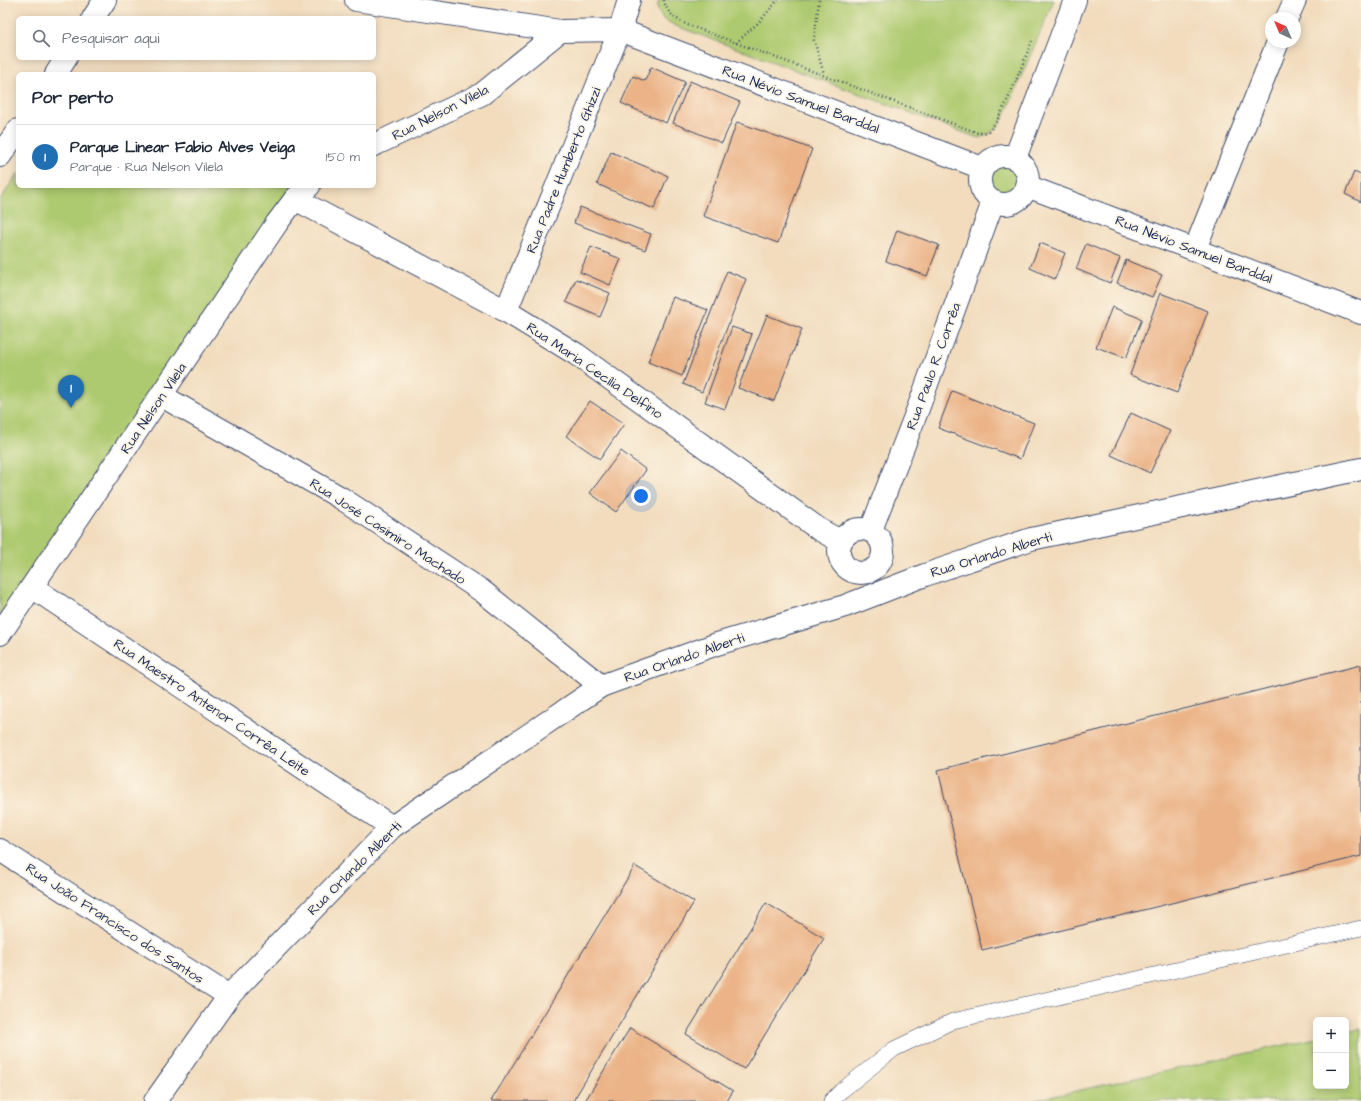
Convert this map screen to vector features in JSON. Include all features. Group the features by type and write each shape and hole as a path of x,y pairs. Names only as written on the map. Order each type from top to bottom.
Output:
{"street":[{"path":"94,16 106,0"},
{"path":"356,0 458,7 560,31 620,30"},
{"name":"Rua Padre Humberto Ghizzi","path":"506,311 620,30 629,0"},
{"path":"1015,158 1075,0"},
{"path":"1290,12 1295,0"},
{"name":"Rua Névio Samuel Barddal","path":"620,30 982,168"},
{"name":"Rua Nelson Vilela","path":"376,144 482,94 560,31"},
{"path":"1195,249 1276,48"},
{"path":"57,72 65,60"},
{"path":"0,156 16,133"},
{"path":"998,156 1015,158 1023,165 1027,172 1027,186 1024,193 1013,202 999,204 994,202 982,192 979,183 982,168 991,159 998,156"},
{"name":"Rua Névio Samuel Barddal","path":"1027,186 1361,313"},
{"name":"Rua Nelson Vilela","path":"0,634 302,192"},
{"name":"Rua Maria Cecília Delfino","path":"302,192 506,311 576,354 820,530 840,541"},
{"name":"Rua Paulo R. Corrêa","path":"871,530 919,406 994,202"},
{"name":"Rua José Casimiro Machado","path":"162,396 341,498 482,591 601,686"},
{"name":"Rua Orlando Alberti","path":"155,1101 229,996 392,828 601,686 717,644 845,606 957,563 1031,539 1361,469"},
{"path":"859,528 871,530 880,538 884,550 881,562 872,571 860,574 849,570 842,562 838,552 840,541 848,532 859,528"},
{"path":"845,606 860,574"},
{"name":"Rua Maestro Antenor Corrêa Leite","path":"32,587 392,828"},
{"name":"Rua João Francisco dos Santos","path":"0,850 229,996"}],"lane":[{"path":"831,1101 841,1091 894,1049 953,1021 1361,928"}],"path":[{"path":"664,0 665,6 674,18 688,26 825,75 970,132 978,133 987,132 993,127 1000,115 1034,36"},
{"path":"736,43 778,0"},
{"path":"819,0 814,40 825,75"}],"green space":[{"path":"659,0 1054,0 1003,119 993,131 978,138 676,26 663,19 657,8"},
{"path":"1000,160 1008,160 1015,163 1021,169 1024,180 1021,191 1015,197 1008,200 1000,200 993,197 987,191 984,184 984,176 987,169 993,163"},
{"path":"16,176 16,188 293,188 0,615 0,200"},
{"path":"1361,1029 1361,1101 1031,1101 1313,1039 1313,1089 1349,1089 1349,1031"}],"building":[{"path":"651,67 685,82 666,123 621,103 633,76 645,81"},
{"path":"690,81 740,102 722,143 673,123"},
{"path":"737,122 812,149 778,243 703,216"},
{"path":"611,152 668,176 654,209 597,184"},
{"path":"1354,172 1361,175 1361,202 1345,194"},
{"path":"580,207 651,234 645,250 574,223"},
{"path":"897,230 939,245 927,276 886,261"},
{"path":"1040,243 1065,253 1055,279 1030,268"},
{"path":"1086,244 1120,258 1110,283 1076,269"},
{"path":"591,247 621,259 610,285 580,272"},
{"path":"1126,260 1162,275 1152,297 1117,283"},
{"path":"727,271 746,279 702,392 683,384"},
{"path":"576,279 610,293 600,317 566,302"},
{"path":"1160,293 1208,311 1177,393 1130,375"},
{"path":"673,297 708,310 682,376 648,362"},
{"path":"1112,307 1142,319 1126,358 1096,347"},
{"path":"767,315 802,329 774,401 738,388"},
{"path":"732,327 752,334 725,409 705,402"},
{"path":"952,391 1034,423 1020,459 938,428"},
{"path":"590,401 624,424 600,459 566,436"},
{"path":"1131,413 1170,431 1150,473 1111,455"},
{"path":"621,451 646,470 616,512 590,493"},
{"path":"1361,665 1361,856 982,950 938,770"},
{"path":"635,866 694,902 573,1101 491,1101"},
{"path":"766,903 824,938 744,1069 686,1034"},
{"path":"630,1028 733,1091 727,1101 585,1101"}],"place":[{"name":"Parque Linear Fabio Alves Veiga","path":"71,408"}]}
